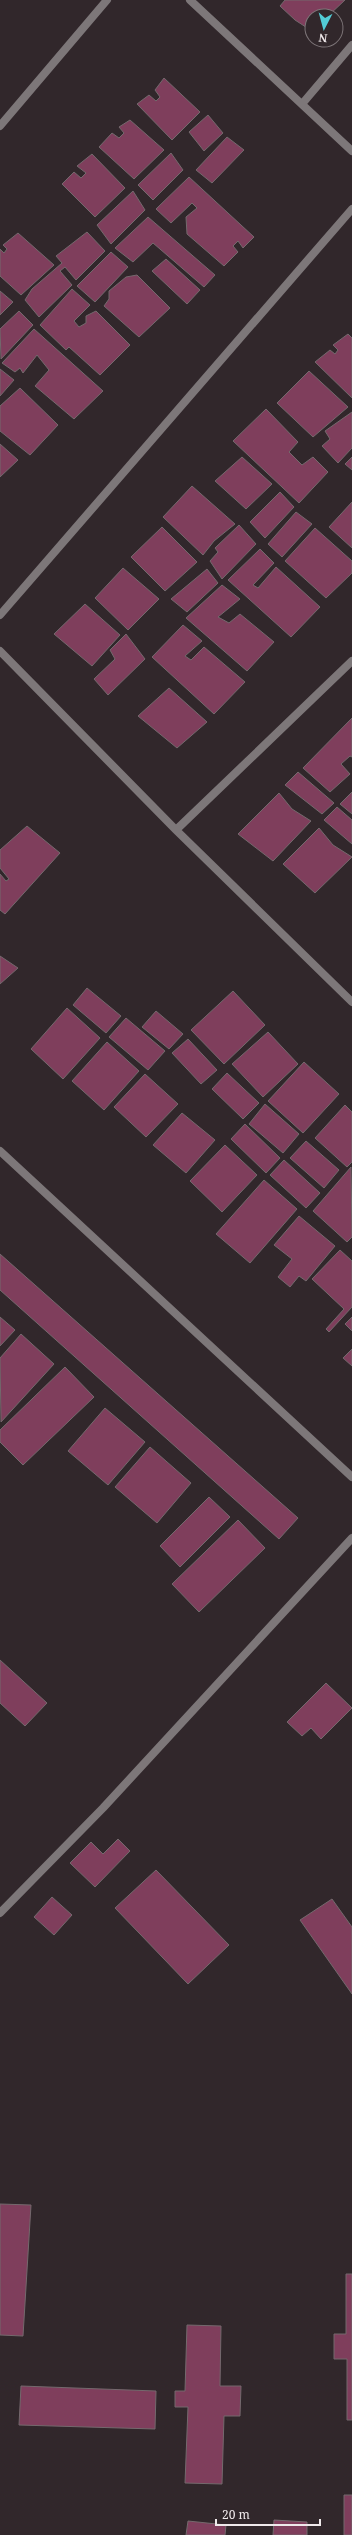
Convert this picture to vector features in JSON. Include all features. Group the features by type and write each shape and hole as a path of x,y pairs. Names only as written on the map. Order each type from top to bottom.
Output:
{"street":[{"path":"0,126 107,0"},
{"path":"190,0 352,151"},
{"path":"302,104 352,45"},
{"path":"0,614 352,209"},
{"path":"0,651 176,830 352,1002"},
{"path":"176,830 352,661"},
{"path":"0,1150 352,1478"},
{"path":"0,1913 103,1808 352,1538"}],"building":[{"path":"285,0 345,0 336,8 304,8 304,26 295,20 280,6"},
{"path":"164,78 200,112 172,140 137,104 149,95 156,101 160,97 155,90"},
{"path":"208,115 223,133 204,151 189,132"},
{"path":"130,120 164,150 134,179 99,147 112,133 119,138 124,133 119,127"},
{"path":"227,137 244,150 212,183 196,170"},
{"path":"171,153 183,170 153,200 138,185"},
{"path":"92,154 125,188 95,217 62,184 74,172 81,178 86,173 77,166"},
{"path":"189,177 254,237 243,248 238,241 233,246 238,252 224,266 187,234 186,217 197,208 192,203 171,223 156,209"},
{"path":"133,191 145,210 111,244 97,225"},
{"path":"148,217 215,275 204,287 153,243 133,262 115,248"},
{"path":"87,232 105,251 76,280 65,267 60,271 72,285 39,317 25,300 32,289 62,263 56,256"},
{"path":"18,233 54,265 21,295 0,276 0,249 4,253 7,249 3,245"},
{"path":"111,252 128,267 95,302 77,286"},
{"path":"166,259 200,290 187,304 152,271"},
{"path":"137,275 170,308 139,337 104,306 109,299 109,291 126,277"},
{"path":"72,289 90,305 74,321 79,327 86,323 86,316 96,311 130,345 100,375 69,347 66,350 40,325"},
{"path":"0,291 13,302 0,315"},
{"path":"19,311 33,325 1,359 0,329"},
{"path":"34,329 103,391 74,419 35,386 49,370 37,355 23,373 20,368 15,372 2,363"},
{"path":"348,334 352,338 352,398 315,362 330,350 335,354 338,350 333,345"},
{"path":"0,369 14,380 0,396"},
{"path":"309,371 348,407 313,437 277,403"},
{"path":"20,388 58,425 30,455 0,431 0,406"},
{"path":"266,409 298,442 289,452 302,465 313,457 328,472 299,503 233,441"},
{"path":"352,412 352,448 338,463 322,446 330,439 325,431"},
{"path":"0,444 18,460 0,477"},
{"path":"242,457 272,484 246,509 215,481"},
{"path":"352,457 352,470 345,464"},
{"path":"192,486 235,524 214,541 203,555 163,517"},
{"path":"280,492 294,507 265,538 250,522"},
{"path":"352,502 352,548 329,527"},
{"path":"296,512 312,524 282,557 268,544"},
{"path":"239,525 256,544 222,579 210,561 218,552 215,548"},
{"path":"162,527 197,562 165,591 131,557"},
{"path":"315,528 352,561 352,573 326,598 285,561"},
{"path":"260,549 274,563 253,585 258,588 276,567 320,607 291,637 228,580"},
{"path":"123,568 159,599 128,630 95,598"},
{"path":"207,569 218,583 187,612 171,599"},
{"path":"222,585 240,599 218,617 229,623 240,614 274,642 247,671 186,618"},
{"path":"85,604 120,635 92,666 54,634"},
{"path":"183,625 202,641 185,656 191,660 204,647 245,682 214,714 152,657"},
{"path":"126,634 145,659 108,695 94,679 115,659 110,650"},
{"path":"169,688 207,722 177,748 138,716"},
{"path":"352,718 352,757 350,756 341,764 350,774 330,792 303,768"},
{"path":"298,772 334,803 322,814 285,785"},
{"path":"352,792 352,814 340,804"},
{"path":"279,793 292,809 311,821 273,861 238,834"},
{"path":"337,807 352,820 352,844 324,820"},
{"path":"27,826 60,853 5,914 0,910 0,874 6,881 9,879 0,868 0,850"},
{"path":"319,828 333,845 352,857 315,893 283,864"},
{"path":"0,956 18,968 0,984"},
{"path":"87,988 121,1016 106,1033 73,1005"},
{"path":"233,991 265,1025 224,1064 191,1030"},
{"path":"67,1008 100,1038 63,1079 31,1049"},
{"path":"156,1011 183,1034 169,1049 142,1027"},
{"path":"126,1018 165,1051 148,1070 109,1037"},
{"path":"268,1032 298,1064 263,1097 232,1064"},
{"path":"188,1039 217,1070 201,1084 172,1053"},
{"path":"107,1042 139,1071 104,1110 72,1081"},
{"path":"304,1062 339,1094 303,1133 268,1101"},
{"path":"227,1073 259,1103 243,1119 212,1089"},
{"path":"145,1074 178,1104 146,1137 114,1107"},
{"path":"265,1104 299,1134 283,1153 249,1124"},
{"path":"345,1105 352,1112 352,1162 347,1167 315,1138"},
{"path":"182,1113 215,1140 186,1173 153,1145"},
{"path":"245,1124 280,1158 266,1173 231,1139"},
{"path":"306,1141 339,1170 324,1188 290,1158"},
{"path":"225,1145 257,1175 222,1212 190,1181"},
{"path":"284,1160 320,1193 306,1208 270,1175"},
{"path":"351,1167 352,1237 347,1242 313,1211"},
{"path":"264,1180 297,1209 250,1263 216,1234"},
{"path":"299,1216 335,1246 306,1281 299,1276 290,1287 278,1277 292,1259 274,1245"},
{"path":"340,1250 352,1261 352,1307 329,1332 326,1329 344,1309 312,1279"},
{"path":"0,1254 298,1518 279,1539 0,1290"},
{"path":"0,1317 15,1330 0,1346"},
{"path":"352,1317 352,1331 345,1324"},
{"path":"21,1334 54,1364 1,1422 0,1358"},
{"path":"352,1349 352,1366 343,1358"},
{"path":"65,1367 94,1397 23,1465 0,1442 0,1430"},
{"path":"105,1408 145,1442 108,1485 68,1451"},
{"path":"150,1447 191,1483 157,1523 115,1487"},
{"path":"209,1497 230,1517 180,1567 160,1546"},
{"path":"238,1520 265,1548 199,1612 172,1584"},
{"path":"0,1660 47,1703 25,1726 0,1703"},
{"path":"326,1683 352,1708 321,1739 311,1728 302,1736 287,1722"},
{"path":"118,1839 130,1851 95,1887 70,1863 91,1842 103,1854"},
{"path":"156,1870 229,1945 188,1984 115,1908"},
{"path":"52,1897 72,1915 54,1935 34,1917"},
{"path":"332,1899 352,1927 352,1994 300,1920"},
{"path":"0,2204 31,2205 23,2336 0,2335"},
{"path":"346,2274 352,2274 352,2420 347,2420 347,2359 334,2359 334,2334 346,2334"},
{"path":"187,2325 221,2326 220,2386 241,2386 240,2416 224,2416 222,2484 185,2483 188,2407 175,2407 175,2391 185,2391"},
{"path":"21,2386 156,2391 155,2429 19,2425"},
{"path":"344,2495 352,2495 352,2535 344,2535"},
{"path":"274,2520 307,2522 307,2535 273,2535"},
{"path":"188,2521 226,2525 225,2535 186,2535"}]}
